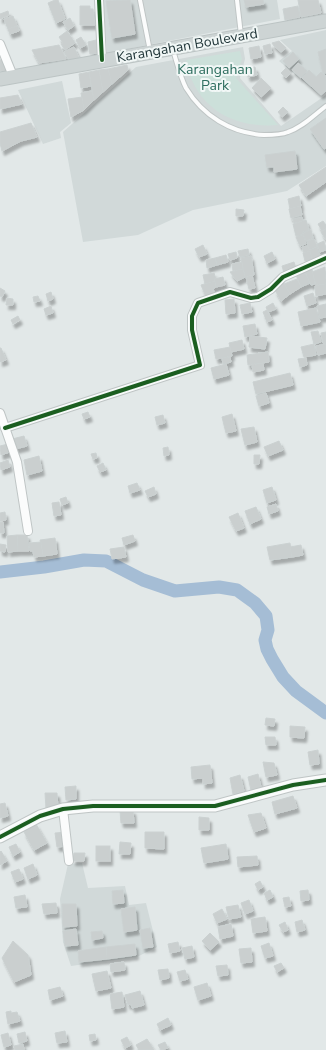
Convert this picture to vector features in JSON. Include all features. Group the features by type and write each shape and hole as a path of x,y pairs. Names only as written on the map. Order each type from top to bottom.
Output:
{"main road":[{"name":"Karangahan Boulevard","path":"6,78 326,21"}],"street":[{"path":"99,0 102,60"},
{"path":"0,44 6,78"},
{"path":"5,428 200,365 192,330 192,316 198,303 230,292 251,298 258,297 271,289 283,277 326,258"},
{"path":"0,413 17,462 28,531"},
{"path":"0,837 40,816 63,809 93,806 215,806 294,785 326,780"},
{"path":"63,809 69,861"}],"lane":[{"path":"140,0 150,52"},
{"path":"237,0 241,36"},
{"path":"172,48 181,77 193,98 213,118 237,131 262,134 287,133 299,127 326,106"}],"shaded area":[{"path":"103,0 277,0 280,19 107,53"},
{"path":"326,30 326,92 321,96 279,61 292,51 280,40"},
{"path":"243,47 245,59 240,78 281,126 326,95 326,166 287,191 193,210 138,235 83,242 63,132 136,67"},
{"path":"62,81 71,123 60,132 61,138 43,144 18,90"},
{"path":"82,863 88,888 125,886 129,905 146,903 157,947 137,957 71,966 63,942 60,899 68,864"}],"green space":[{"name":"Karangahan Park","path":"240,51 242,59 236,78 278,125 261,125 231,119 218,112 197,91 190,76 186,60"}],"building":[{"path":"58,0 65,19 56,23 48,3"},
{"path":"130,0 135,34 112,38 106,1"},
{"path":"244,0 263,0 264,4 246,7"},
{"path":"298,0 318,0 321,13 301,17"},
{"path":"80,6 90,6 90,9 93,9 95,25 80,25"},
{"path":"298,6 300,17 285,20 283,9"},
{"path":"8,11 9,15 0,19 0,14"},
{"path":"13,16 17,26 8,29 4,19"},
{"path":"70,18 74,26 68,30 63,22"},
{"path":"18,26 19,31 10,34 8,29"},
{"path":"67,31 75,43 65,50 59,37"},
{"path":"81,37 86,45 80,48 76,40"},
{"path":"96,40 98,53 90,54 88,42"},
{"path":"279,41 286,48 281,52 272,43"},
{"path":"270,44 272,53 265,54 263,46"},
{"path":"59,45 66,59 39,63 32,50"},
{"path":"259,46 261,57 251,59 249,48"},
{"path":"74,47 79,58 69,60 64,52"},
{"path":"326,49 326,73 323,73 318,52"},
{"path":"293,52 299,59 289,68 283,61"},
{"path":"3,59 6,70 0,71 0,60"},
{"path":"298,63 307,71 301,78 292,70"},
{"path":"127,65 128,70 112,84 108,69"},
{"path":"255,67 257,75 248,77 246,69"},
{"path":"286,68 291,73 286,78 281,73"},
{"path":"108,69 112,84 103,92 99,70"},
{"path":"99,70 103,92 94,100 89,72"},
{"path":"309,70 316,77 321,72 326,76 326,91 321,95 302,78"},
{"path":"89,72 91,86 81,88 79,74"},
{"path":"261,78 271,88 261,97 252,88"},
{"path":"92,91 94,100 84,110 81,93"},
{"path":"18,95 22,104 0,109 0,98"},
{"path":"82,97 84,110 71,117 68,99"},
{"path":"283,107 288,112 282,117 278,112"},
{"path":"326,118 326,148 324,149 310,129"},
{"path":"31,123 37,137 21,141 2,151 0,132"},
{"path":"295,151 297,169 274,172 274,167 267,167 265,155"},
{"path":"326,167 326,182 306,196 299,185"},
{"path":"299,196 301,206 290,209 288,199"},
{"path":"300,206 302,215 291,218 289,209"},
{"path":"236,209 244,210 243,216 236,216"},
{"path":"302,217 303,221 294,223 293,219"},
{"path":"306,220 309,230 296,236 293,224"},
{"path":"323,221 326,228 322,231 318,224"},
{"path":"326,229 326,240 321,232"},
{"path":"311,230 313,238 306,241 303,233"},
{"path":"303,235 306,244 300,246 296,237"},
{"path":"314,239 317,247 309,250 307,241"},
{"path":"324,241 326,250 320,252 317,244"},
{"path":"203,245 207,254 199,257 195,249"},
{"path":"308,246 310,251 304,253 302,247"},
{"path":"317,247 321,258 313,261 309,250"},
{"path":"248,249 249,255 240,257 238,251"},
{"path":"310,251 312,260 305,261 303,253"},
{"path":"236,252 237,258 230,260 228,254"},
{"path":"272,252 275,259 267,263 264,256"},
{"path":"226,255 228,262 217,265 215,258"},
{"path":"251,256 254,275 245,277 241,258"},
{"path":"215,258 217,265 207,268 206,260"},
{"path":"242,262 243,269 233,271 232,264"},
{"path":"294,262 296,268 284,273 282,266"},
{"path":"325,267 326,284 316,285 312,272"},
{"path":"243,269 245,277 237,281 230,272"},
{"path":"312,269 315,284 311,285 305,272"},
{"path":"305,272 310,283 301,287 296,275"},
{"path":"214,273 216,279 214,279 215,281 205,284 203,275"},
{"path":"252,275 255,288 249,289 246,277"},
{"path":"223,277 225,285 216,287 214,279"},
{"path":"297,279 301,287 290,294 284,284"},
{"path":"215,281 216,287 213,289 215,294 206,297 201,285"},
{"path":"283,282 290,294 281,301 275,290"},
{"path":"326,284 326,294 316,296 315,286"},
{"path":"0,288 5,291 2,297 0,296"},
{"path":"51,292 53,299 48,301 46,294"},
{"path":"313,293 316,303 307,306 304,296"},
{"path":"38,296 40,301 34,302 33,297"},
{"path":"7,298 13,299 13,305 6,305"},
{"path":"234,299 235,313 226,314 225,300"},
{"path":"250,303 252,312 242,314 240,305"},
{"path":"273,303 276,309 268,312 266,307"},
{"path":"326,304 326,317 320,318 317,306"},
{"path":"51,306 53,313 46,315 44,309"},
{"path":"316,308 320,322 301,326 298,312"},
{"path":"267,310 272,320 267,322 263,312"},
{"path":"18,316 20,320 13,324 11,320"},
{"path":"255,324 257,334 245,337 243,326"},
{"path":"318,331 321,342 314,344 311,332"},
{"path":"326,332 326,343 323,343 321,333"},
{"path":"250,336 267,338 265,349 249,347"},
{"path":"242,340 244,349 231,352 229,343"},
{"path":"314,344 316,355 304,357 301,347"},
{"path":"326,344 326,353 318,355 316,346"},
{"path":"230,347 232,356 216,359 214,350"},
{"path":"0,348 6,360 0,362"},
{"path":"268,352 269,362 248,365 247,355"},
{"path":"230,357 231,362 223,364 222,358"},
{"path":"306,358 307,365 300,367 298,359"},
{"path":"263,363 264,370 253,372 252,365"},
{"path":"226,364 229,375 214,379 211,368"},
{"path":"290,373 293,385 256,394 253,382"},
{"path":"266,393 269,403 259,406 256,396"},
{"path":"88,412 90,417 84,419 82,414"},
{"path":"232,414 236,431 226,433 222,417"},
{"path":"163,415 165,423 157,425 155,417"},
{"path":"254,427 257,442 245,445 241,429"},
{"path":"24,436 27,446 15,449 12,439"},
{"path":"279,441 283,450 268,456 264,447"},
{"path":"8,444 10,452 1,455 0,446"},
{"path":"168,447 169,455 164,456 163,448"},
{"path":"96,453 97,458 93,459 91,454"},
{"path":"254,455 260,455 259,464 254,464"},
{"path":"39,456 42,471 27,475 24,460"},
{"path":"8,460 10,467 1,470 0,463"},
{"path":"103,463 106,470 100,472 97,466"},
{"path":"137,483 140,490 130,493 128,486"},
{"path":"154,487 156,494 148,497 145,491"},
{"path":"272,487 276,500 267,503 263,490"},
{"path":"66,497 68,503 62,505 60,499"},
{"path":"59,502 61,515 54,516 52,503"},
{"path":"276,504 278,511 269,514 267,507"},
{"path":"256,507 261,519 250,524 245,511"},
{"path":"5,512 6,520 0,521 0,513"},
{"path":"238,513 244,528 236,531 229,517"},
{"path":"0,522 3,522 4,533 0,533"},
{"path":"17,535 27,535 29,551 18,551"},
{"path":"17,535 18,551 8,552 7,536"},
{"path":"133,535 135,541 124,545 122,538"},
{"path":"55,538 57,554 43,556 40,540"},
{"path":"41,542 43,556 34,557 33,551 30,551 29,543"},
{"path":"290,543 292,557 270,560 267,547"},
{"path":"0,544 6,545 5,552 0,551"},
{"path":"301,545 303,555 292,557 290,547"},
{"path":"124,547 126,557 112,559 110,549"},
{"path":"266,718 275,719 274,726 265,725"},
{"path":"290,726 305,727 304,738 290,737"},
{"path":"265,737 275,737 276,745 266,745"},
{"path":"318,750 319,764 310,765 308,752"},
{"path":"263,762 274,763 277,775 266,777"},
{"path":"210,765 212,783 203,784 203,778 192,779 191,767"},
{"path":"258,774 261,787 251,790 248,777"},
{"path":"240,775 244,791 233,794 230,778"},
{"path":"76,786 76,799 66,800 65,787"},
{"path":"45,793 57,793 58,808 46,809"},
{"path":"293,796 297,808 275,814 272,802"},
{"path":"5,803 8,816 0,818 0,804"},
{"path":"133,810 134,823 121,823 120,811"},
{"path":"261,813 266,828 254,832 248,815"},
{"path":"199,817 209,818 209,830 199,830"},
{"path":"36,824 47,843 34,850 24,832"},
{"path":"66,832 67,846 57,847 55,833"},
{"path":"145,832 164,832 164,849 145,848"},
{"path":"120,842 131,843 130,854 119,854"},
{"path":"16,844 20,852 13,856 9,847"},
{"path":"226,844 228,859 204,863 201,848"},
{"path":"96,846 110,846 110,861 96,861"},
{"path":"1,851 7,861 0,865 0,852"},
{"path":"74,853 85,853 84,861 73,861"},
{"path":"257,856 258,865 238,867 237,857"},
{"path":"33,864 37,875 28,879 24,868"},
{"path":"19,869 23,879 15,882 11,872"},
{"path":"260,881 263,887 258,890 255,884"},
{"path":"123,890 124,903 113,904 112,891"},
{"path":"270,890 273,897 267,900 264,893"},
{"path":"308,890 309,900 301,901 300,891"},
{"path":"25,895 27,907 16,908 14,897"},
{"path":"289,897 291,906 285,907 283,898"},
{"path":"249,900 253,911 245,914 241,903"},
{"path":"56,903 57,913 44,914 42,904"},
{"path":"62,904 76,904 77,926 63,927"},
{"path":"238,905 241,917 229,919 226,907"},
{"path":"135,907 137,930 124,932 121,909"},
{"path":"222,909 227,919 217,923 213,914"},
{"path":"265,917 267,931 253,933 251,919"},
{"path":"302,920 305,930 297,932 295,922"},
{"path":"285,922 288,930 283,932 279,925"},
{"path":"231,924 233,936 220,939 218,927"},
{"path":"150,928 153,947 143,948 140,930"},
{"path":"76,929 78,945 65,946 63,931"},
{"path":"102,931 103,938 92,940 91,932"},
{"path":"210,933 219,942 210,950 202,941"},
{"path":"13,941 28,955 31,975 14,982 2,958"},
{"path":"178,942 180,951 170,953 168,944"},
{"path":"269,943 273,956 265,958 261,946"},
{"path":"135,944 136,955 107,959 106,947"},
{"path":"192,946 194,957 185,959 182,948"},
{"path":"106,947 107,959 79,962 78,951"},
{"path":"251,948 252,962 241,963 239,949"},
{"path":"124,962 125,970 111,972 110,964"},
{"path":"281,963 284,968 277,972 274,966"},
{"path":"227,965 228,975 218,976 216,966"},
{"path":"168,969 169,978 160,980 158,970"},
{"path":"185,970 188,979 180,981 177,972"},
{"path":"107,971 111,988 96,991 92,974"},
{"path":"207,983 211,996 198,1000 194,987"},
{"path":"60,987 63,996 50,1000 48,990"},
{"path":"140,991 144,1005 132,1008 131,1004 128,1005 125,995"},
{"path":"122,992 124,1007 112,1009 110,994"},
{"path":"11,1011 11,1013 17,1012 20,1021 8,1024 6,1012"},
{"path":"168,1018 171,1025 160,1030 157,1024"},
{"path":"65,1031 67,1042 57,1043 55,1033"},
{"path":"25,1032 27,1041 19,1043 17,1034"},
{"path":"8,1033 11,1045 4,1047 1,1035"},
{"path":"95,1034 96,1040 90,1041 89,1035"},
{"path":"127,1037 131,1045 125,1048 121,1040"},
{"path":"147,1039 154,1050 139,1050 136,1045"},
{"path":"165,1042 168,1048 161,1050 158,1045"},
{"path":"23,1044 24,1050 15,1050 14,1046"}],"waterway":[{"path":"0,572 44,567 84,560 106,561 143,580 175,591 219,587 237,590 255,603 266,616 268,630 265,640 267,649 283,677 296,691 326,713"}],"cycle path":[{"path":"99,0 102,60"},
{"path":"5,428 200,365 192,330 192,316 198,303 230,292 251,298 258,297 271,289 283,277 326,258"},
{"path":"0,837 40,816 63,809 93,806 215,806 293,785 326,780"}]}
